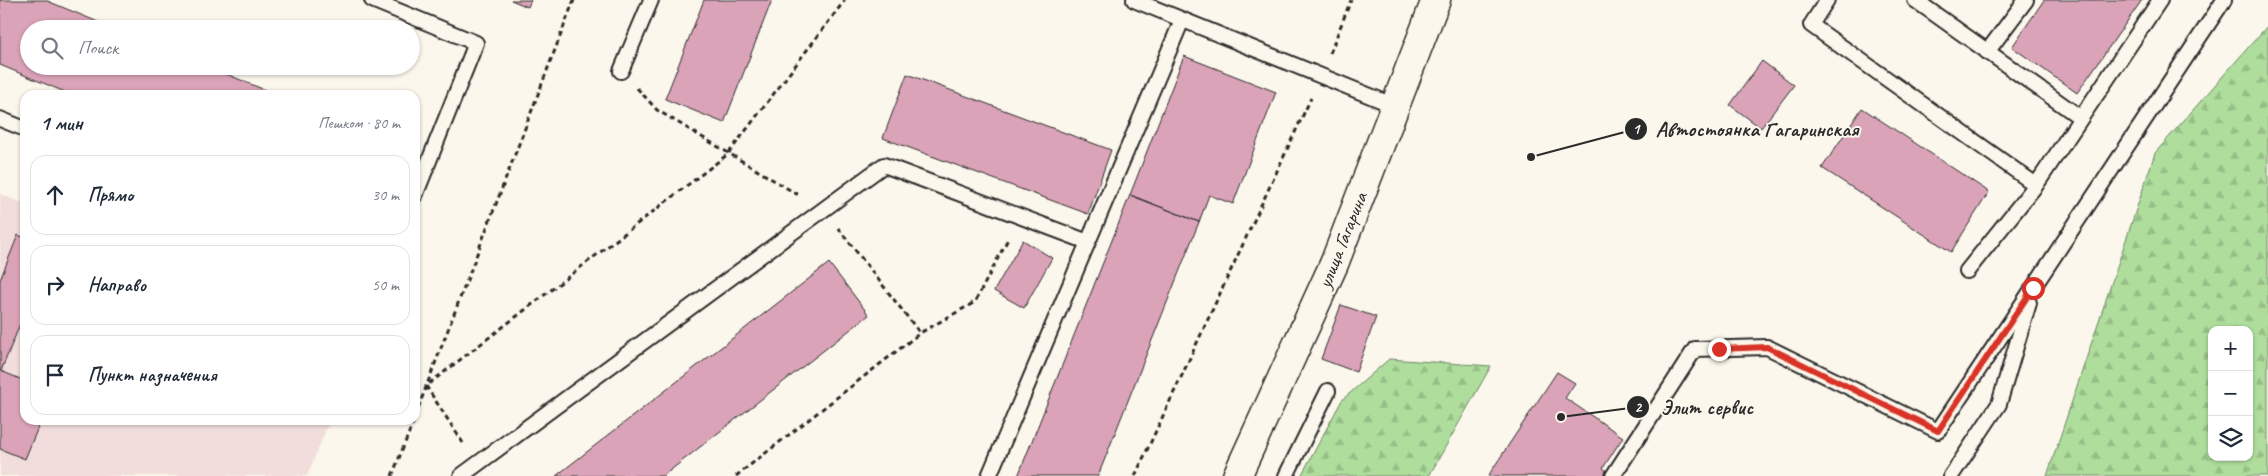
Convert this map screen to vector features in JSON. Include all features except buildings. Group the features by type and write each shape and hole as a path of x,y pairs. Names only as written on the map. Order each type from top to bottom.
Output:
{"street":[{"name":"улица Гагарина","path":"1237,476 1334,264 1436,0"}],"lane":[{"path":"372,0 476,43 420,183"},
{"path":"621,72 651,0"},
{"path":"1134,0 1395,106"},
{"path":"1827,0 1811,26 2036,185"},
{"path":"1987,52 2026,0"},
{"path":"1966,271 2036,185 2160,0"},
{"path":"1613,476 1695,349 1767,347 1938,431 2224,0"},
{"path":"1924,3 1987,52 2081,118"},
{"path":"989,476 1182,20"},
{"path":"0,119 20,127"},
{"path":"461,476 884,165 1088,242"},
{"path":"1951,476 1999,404 2033,288"},
{"path":"1286,476 1328,391"}],"path":[{"path":"420,402 574,0"},
{"path":"426,386 728,154 845,0"},
{"path":"1135,476 1321,76 1350,0"},
{"path":"736,476 920,332"},
{"path":"426,386 477,465"},
{"path":"392,476 412,425"}],"shaded area":[{"path":"0,194 20,202 20,425 328,425 307,476 0,476"}],"green space":[{"path":"2268,25 2268,476 2047,476 2155,153"},
{"path":"1389,359 1491,366 1429,476 1301,476 1342,400"}],"place":[{"name":"Автостоянка Гагаринская","path":"1531,157"},
{"name":"Элит сервис","path":"1561,417"}],"route":[{"path":"1719,349 1767,347 1938,431 2033,288"}]}
